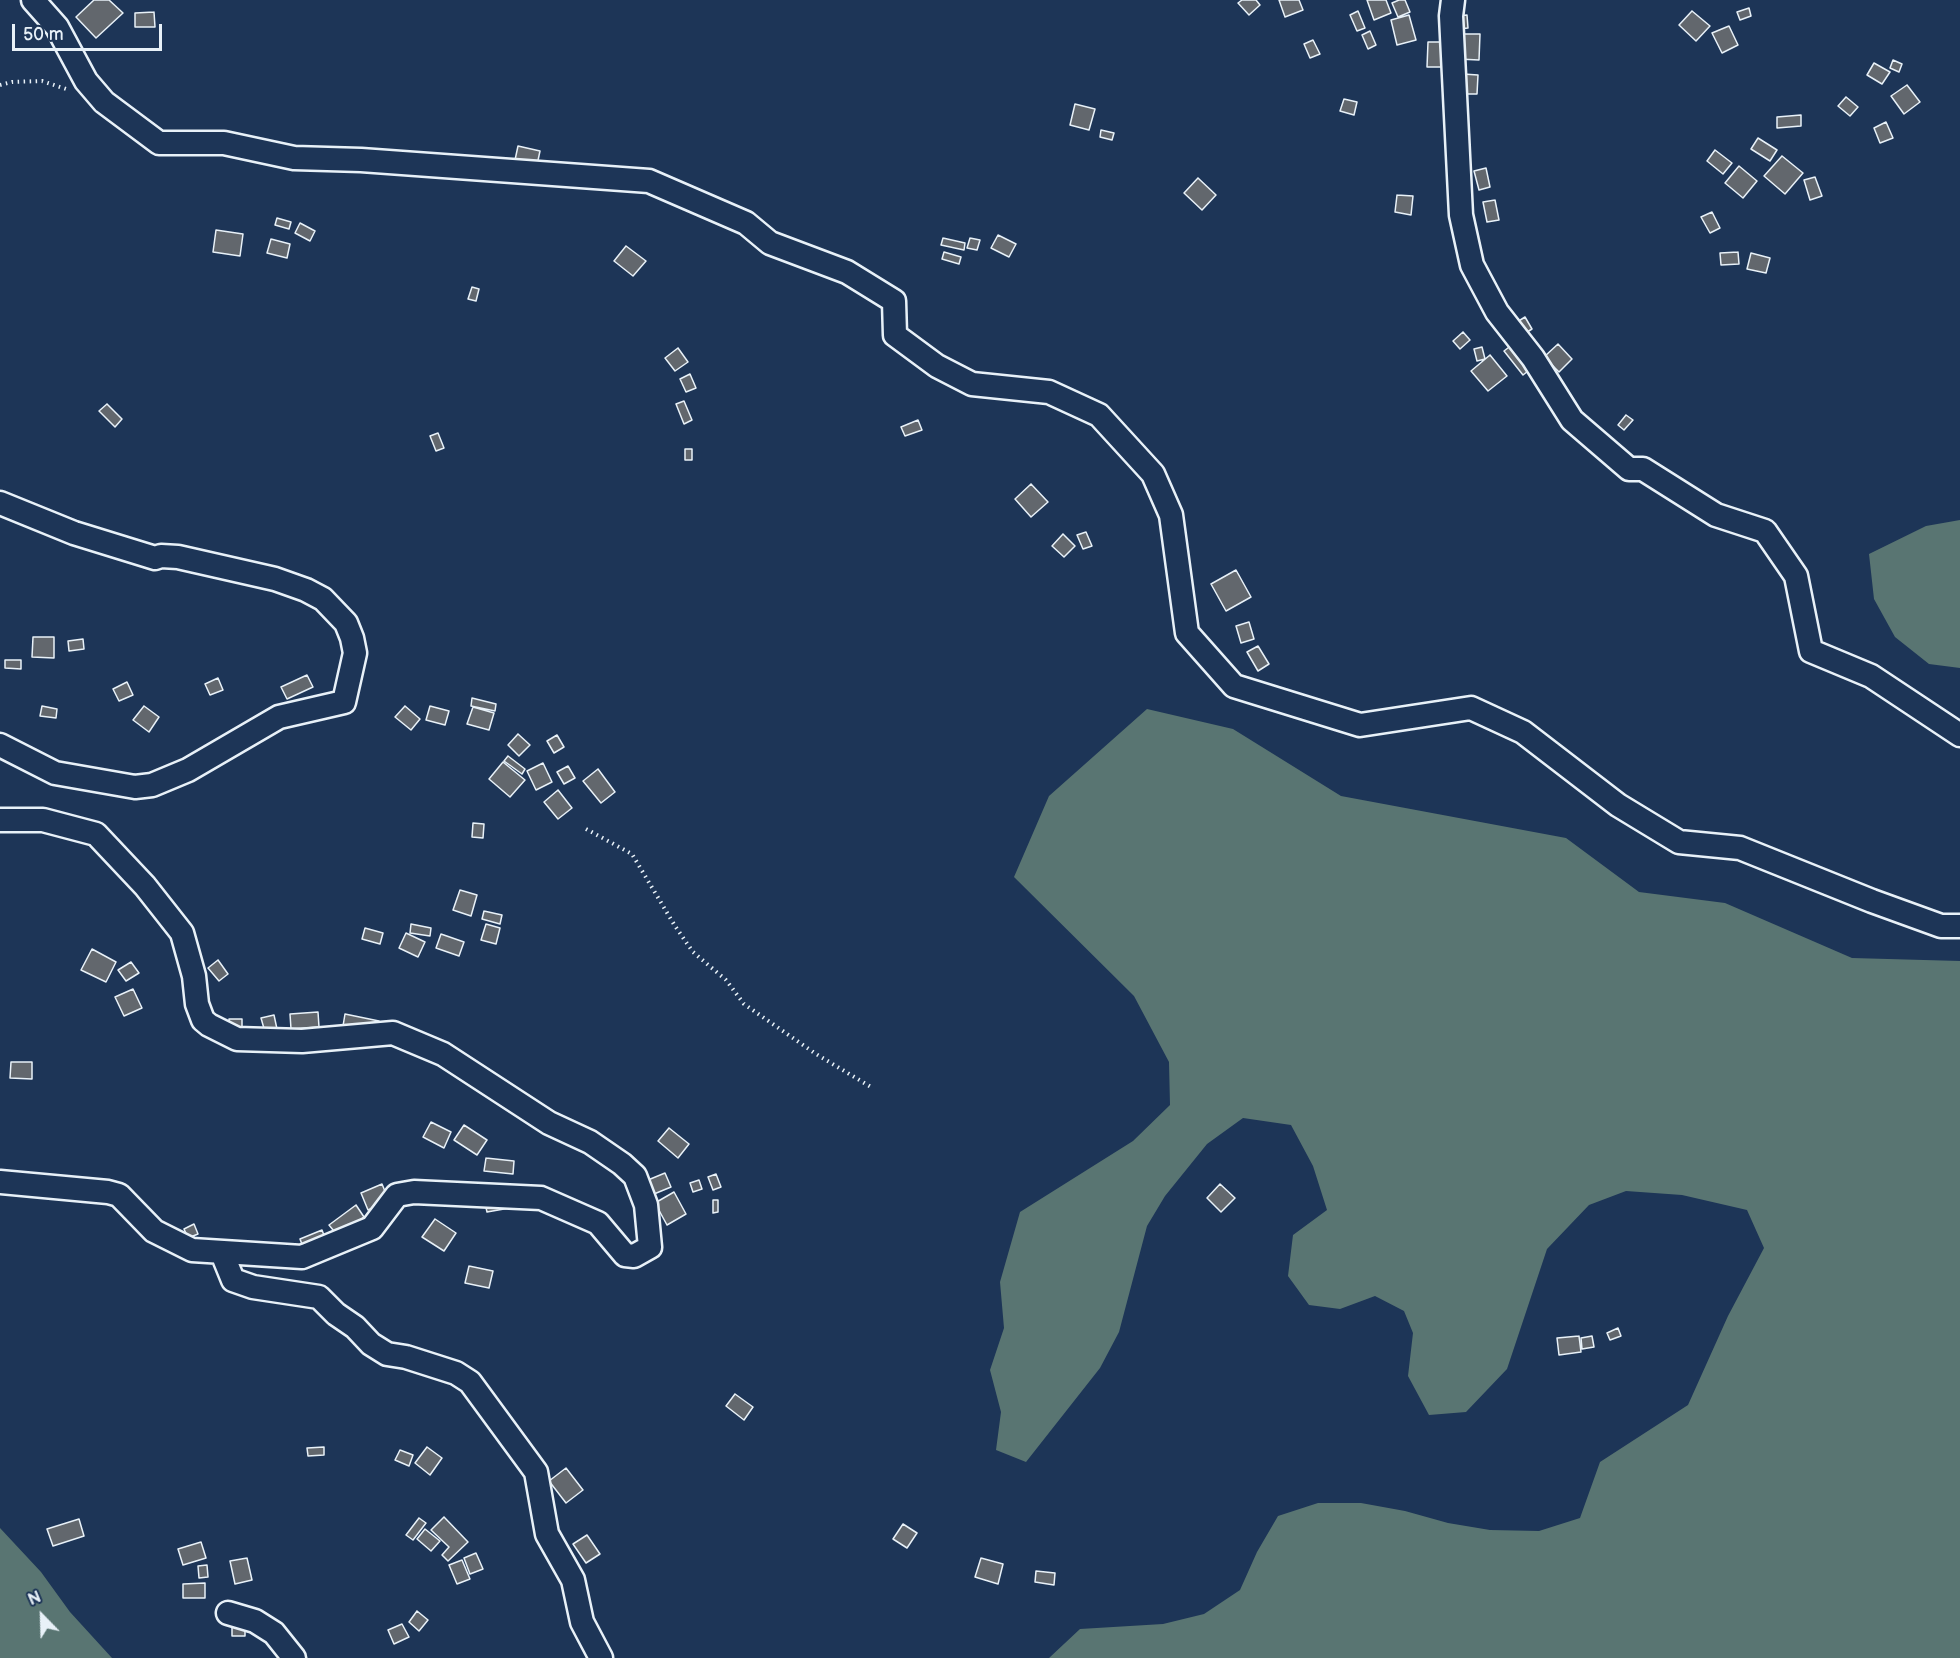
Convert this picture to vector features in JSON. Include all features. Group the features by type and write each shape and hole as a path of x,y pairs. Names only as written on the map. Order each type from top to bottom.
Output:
{"street":[{"path":"33,0 57,27 86,81 104,102 159,143 224,143 294,158 361,160 649,181 746,223 770,243 847,272 894,302 895,335 937,366 972,384 1049,392 1099,415 1153,474 1171,515 1187,633 1234,686 1360,725 1471,708 1523,732 1618,805 1679,842 1740,848 1941,926 1960,926"},
{"path":"1453,0 1451,16 1461,215 1472,265 1497,312 1533,358 1572,420 1629,469 1643,470 1716,515 1765,531 1796,576 1811,651 1871,676 1960,735"},
{"path":"0,502 74,533 155,558 178,557 275,579 306,590 323,599 346,623 352,638 354,653 344,702 279,717 188,770 152,785 135,787 55,773 0,746"},
{"path":"0,820 43,820 96,834 146,886 182,933 194,976 197,1004 203,1020 209,1025 237,1039 302,1041 393,1033 443,1054 549,1123 590,1142 635,1176 646,1204 650,1247 634,1256 625,1255 598,1223 541,1198 480,1193 414,1192 397,1195 372,1228 302,1257 222,1253 192,1250 154,1231 119,1195 0,1182"},
{"path":"222,1253 233,1280 252,1287 319,1297 336,1314 355,1327 371,1344 387,1354 406,1357 456,1373 470,1382 520,1447 536,1472 548,1534 573,1580 582,1622 601,1658"},
{"path":"228,1613 255,1621 274,1633 294,1658"}],"path":[{"path":"0,85 12,82 42,81 73,92"},
{"path":"586,829 632,854 693,952 726,980 744,1004 816,1054 872,1086"}],"green space":[{"path":"1960,520 1960,668 1929,664 1895,637 1874,599 1869,554 1926,526"},
{"path":"1147,709 1233,729 1341,796 1566,838 1639,892 1725,903 1852,958 1960,961 1960,1658 1049,1658 1080,1629 1163,1624 1204,1614 1240,1590 1257,1552 1278,1516 1318,1503 1361,1503 1490,1530 1539,1531 1580,1518 1600,1462 1688,1405 1728,1316 1764,1248 1747,1210 1682,1195 1626,1191 1589,1205 1547,1249 1507,1369 1466,1412 1429,1415 1408,1376 1413,1333 1404,1311 1375,1296 1340,1309 1309,1305 1288,1276 1293,1235 1327,1210 1313,1166 1291,1125 1243,1118 1207,1144 1165,1196 1147,1226 1119,1332 1100,1368 1026,1462 996,1450 1001,1412 990,1370 1004,1328 1000,1282 1020,1212 1133,1141 1170,1105 1169,1062 1134,996 1014,877 1049,796"},
{"path":"0,1528 41,1572 70,1612 112,1658 0,1658"}],"building":[{"path":"94,0 109,0 123,13 96,38 76,17"},
{"path":"1242,0 1256,0 1260,5 1249,15 1238,3"},
{"path":"1279,0 1299,0 1303,10 1285,17"},
{"path":"1367,0 1386,0 1391,13 1374,20"},
{"path":"1405,0 1410,12 1398,17 1392,3"},
{"path":"1749,8 1751,16 1740,20 1737,12"},
{"path":"1358,11 1365,28 1357,31 1350,15"},
{"path":"1692,11 1710,26 1696,41 1679,25"},
{"path":"154,12 155,27 135,27 135,13"},
{"path":"1409,15 1416,40 1397,45 1391,20"},
{"path":"1467,15 1468,28 1459,29 1457,16"},
{"path":"1729,26 1738,45 1722,53 1712,33"},
{"path":"1370,31 1376,45 1368,49 1362,35"},
{"path":"1459,34 1480,34 1479,60 1458,59"},
{"path":"1313,40 1320,54 1310,58 1304,44"},
{"path":"1428,42 1443,42 1443,67 1427,67"},
{"path":"1893,60 1902,64 1899,72 1890,68"},
{"path":"1874,63 1890,72 1882,84 1867,75"},
{"path":"1463,74 1478,75 1477,94 1462,94"},
{"path":"1907,85 1920,102 1904,114 1891,96"},
{"path":"1846,97 1858,107 1850,116 1838,106"},
{"path":"1344,99 1357,102 1354,115 1340,111"},
{"path":"1075,104 1095,109 1089,130 1070,125"},
{"path":"1801,115 1801,126 1777,128 1777,117"},
{"path":"1886,122 1893,138 1880,143 1874,128"},
{"path":"1101,130 1114,133 1112,140 1100,137"},
{"path":"1758,138 1777,150 1770,161 1751,149"},
{"path":"518,146 540,151 537,165 515,160"},
{"path":"1715,150 1732,163 1723,174 1707,161"},
{"path":"1782,156 1803,173 1785,194 1764,176"},
{"path":"1739,166 1757,181 1743,198 1725,183"},
{"path":"1486,168 1490,187 1479,190 1474,171"},
{"path":"1815,177 1822,196 1810,200 1804,180"},
{"path":"1198,178 1216,195 1202,210 1184,193"},
{"path":"1397,195 1413,196 1411,215 1395,212"},
{"path":"1495,200 1499,220 1487,222 1483,202"},
{"path":"1712,212 1720,228 1710,233 1701,217"},
{"path":"277,218 291,222 289,229 275,225"},
{"path":"300,223 315,231 310,241 295,233"},
{"path":"216,230 243,234 240,256 213,252"},
{"path":"998,235 1016,244 1009,257 991,248"},
{"path":"943,238 965,243 964,250 941,245"},
{"path":"970,238 980,240 977,250 967,248"},
{"path":"271,239 290,244 287,258 267,253"},
{"path":"626,246 646,261 633,276 614,261"},
{"path":"944,252 961,257 959,264 942,259"},
{"path":"1738,252 1739,264 1721,265 1720,253"},
{"path":"1751,253 1770,258 1766,273 1747,269"},
{"path":"472,287 479,289 476,301 468,299"},
{"path":"1525,317 1532,329 1521,336 1514,324"},
{"path":"1463,332 1470,340 1460,349 1453,341"},
{"path":"1513,344 1532,368 1523,375 1504,351"},
{"path":"1558,344 1572,359 1559,372 1544,357"},
{"path":"1482,347 1485,359 1477,361 1474,349"},
{"path":"678,348 688,362 675,371 665,358"},
{"path":"1490,355 1507,376 1488,391 1471,371"},
{"path":"690,374 696,388 686,392 680,379"},
{"path":"684,401 692,420 684,424 676,404"},
{"path":"107,404 122,419 115,427 99,411"},
{"path":"1626,415 1633,420 1624,430 1618,425"},
{"path":"918,420 922,430 905,436 901,427"},
{"path":"438,433 444,448 436,451 430,436"},
{"path":"685,449 692,449 692,460 685,460"},
{"path":"1031,484 1048,502 1031,517 1015,499"},
{"path":"1086,532 1092,546 1083,549 1077,535"},
{"path":"1063,534 1075,546 1064,557 1052,546"},
{"path":"1236,570 1251,597 1226,611 1211,584"},
{"path":"1249,622 1254,639 1241,643 1236,626"},
{"path":"33,637 54,637 54,658 32,657"},
{"path":"83,639 84,649 69,651 68,641"},
{"path":"1258,646 1269,664 1258,671 1247,652"},
{"path":"5,660 21,660 21,669 5,668"},
{"path":"307,675 313,687 287,699 281,687"},
{"path":"218,678 223,690 210,695 205,684"},
{"path":"127,682 133,695 119,701 113,689"},
{"path":"472,698 496,704 495,711 471,706"},
{"path":"42,706 57,709 56,718 40,716"},
{"path":"144,706 159,717 149,732 133,720"},
{"path":"405,706 420,719 411,730 395,717"},
{"path":"430,706 449,711 445,725 426,720"},
{"path":"473,707 494,713 489,730 467,724"},
{"path":"518,734 530,745 519,756 508,745"},
{"path":"557,735 564,747 554,753 547,741"},
{"path":"508,756 525,769 522,774 504,761"},
{"path":"503,762 525,780 510,797 489,779"},
{"path":"543,763 552,782 536,790 527,771"},
{"path":"568,766 575,778 564,784 557,772"},
{"path":"598,769 615,792 601,803 583,781"},
{"path":"558,790 572,808 558,819 544,802"},
{"path":"473,823 484,824 483,838 472,837"},
{"path":"460,890 477,895 471,916 453,910"},
{"path":"484,911 502,915 500,924 482,919"},
{"path":"411,924 431,928 430,936 410,933"},
{"path":"486,924 500,928 496,944 481,940"},
{"path":"365,928 383,933 380,944 362,939"},
{"path":"406,933 425,942 418,957 399,948"},
{"path":"441,934 464,942 459,956 436,948"},
{"path":"92,949 116,962 106,982 81,970"},
{"path":"218,960 228,974 219,981 208,968"},
{"path":"131,962 139,973 126,981 118,970"},
{"path":"133,989 142,1008 124,1016 115,997"},
{"path":"318,1012 319,1027 291,1029 290,1014"},
{"path":"345,1014 379,1021 376,1032 343,1026"},
{"path":"274,1015 277,1029 265,1032 261,1018"},
{"path":"229,1019 242,1019 242,1030 229,1031"},
{"path":"11,1062 32,1062 32,1079 10,1078"},
{"path":"431,1122 451,1132 444,1148 423,1137"},
{"path":"464,1125 487,1140 477,1155 454,1140"},
{"path":"669,1128 689,1144 678,1158 658,1141"},
{"path":"486,1158 514,1161 513,1174 484,1171"},
{"path":"665,1173 671,1187 654,1194 648,1180"},
{"path":"716,1174 721,1187 713,1190 708,1177"},
{"path":"699,1180 702,1189 693,1192 690,1183"},
{"path":"382,1184 389,1201 368,1210 361,1193"},
{"path":"1220,1184 1235,1198 1221,1212 1207,1198"},
{"path":"674,1192 686,1214 667,1225 655,1203"},
{"path":"713,1200 718,1200 718,1212 713,1213"},
{"path":"485,1203 521,1206 487,1212"},
{"path":"356,1205 364,1217 338,1236 329,1225"},
{"path":"435,1219 456,1233 444,1251 422,1237"},
{"path":"194,1224 198,1234 188,1238 184,1229"},
{"path":"322,1230 325,1238 303,1247 300,1239"},
{"path":"469,1266 493,1271 489,1288 465,1283"},
{"path":"1618,1328 1621,1336 1610,1340 1607,1333"},
{"path":"1579,1336 1581,1352 1559,1355 1557,1338"},
{"path":"1592,1336 1594,1347 1582,1349 1581,1338"},
{"path":"735,1394 753,1407 744,1420 726,1406"},
{"path":"324,1447 324,1455 308,1456 307,1448"},
{"path":"427,1447 442,1458 430,1475 415,1463"},
{"path":"400,1450 413,1455 409,1466 395,1460"},
{"path":"566,1468 583,1490 566,1503 549,1481"},
{"path":"444,1517 468,1542 448,1561 442,1555 449,1547 431,1530"},
{"path":"419,1518 426,1523 413,1540 406,1535"},
{"path":"79,1519 84,1536 53,1546 47,1529"},
{"path":"903,1524 917,1533 907,1548 893,1539"},
{"path":"425,1529 440,1541 431,1551 417,1539"},
{"path":"587,1535 600,1554 586,1563 573,1544"},
{"path":"201,1542 206,1558 183,1565 178,1549"},
{"path":"476,1553 483,1569 470,1574 464,1558"},
{"path":"247,1558 252,1580 235,1584 230,1561"},
{"path":"981,1558 1003,1564 998,1584 975,1577"},
{"path":"462,1560 470,1579 457,1584 449,1565"},
{"path":"207,1565 208,1577 199,1578 198,1566"},
{"path":"1036,1571 1055,1573 1054,1585 1035,1582"},
{"path":"205,1583 205,1598 183,1598 183,1584"},
{"path":"417,1611 428,1620 419,1631 409,1622"},
{"path":"245,1624 245,1636 232,1636 232,1625"},
{"path":"402,1624 409,1637 394,1644 388,1630"}]}
